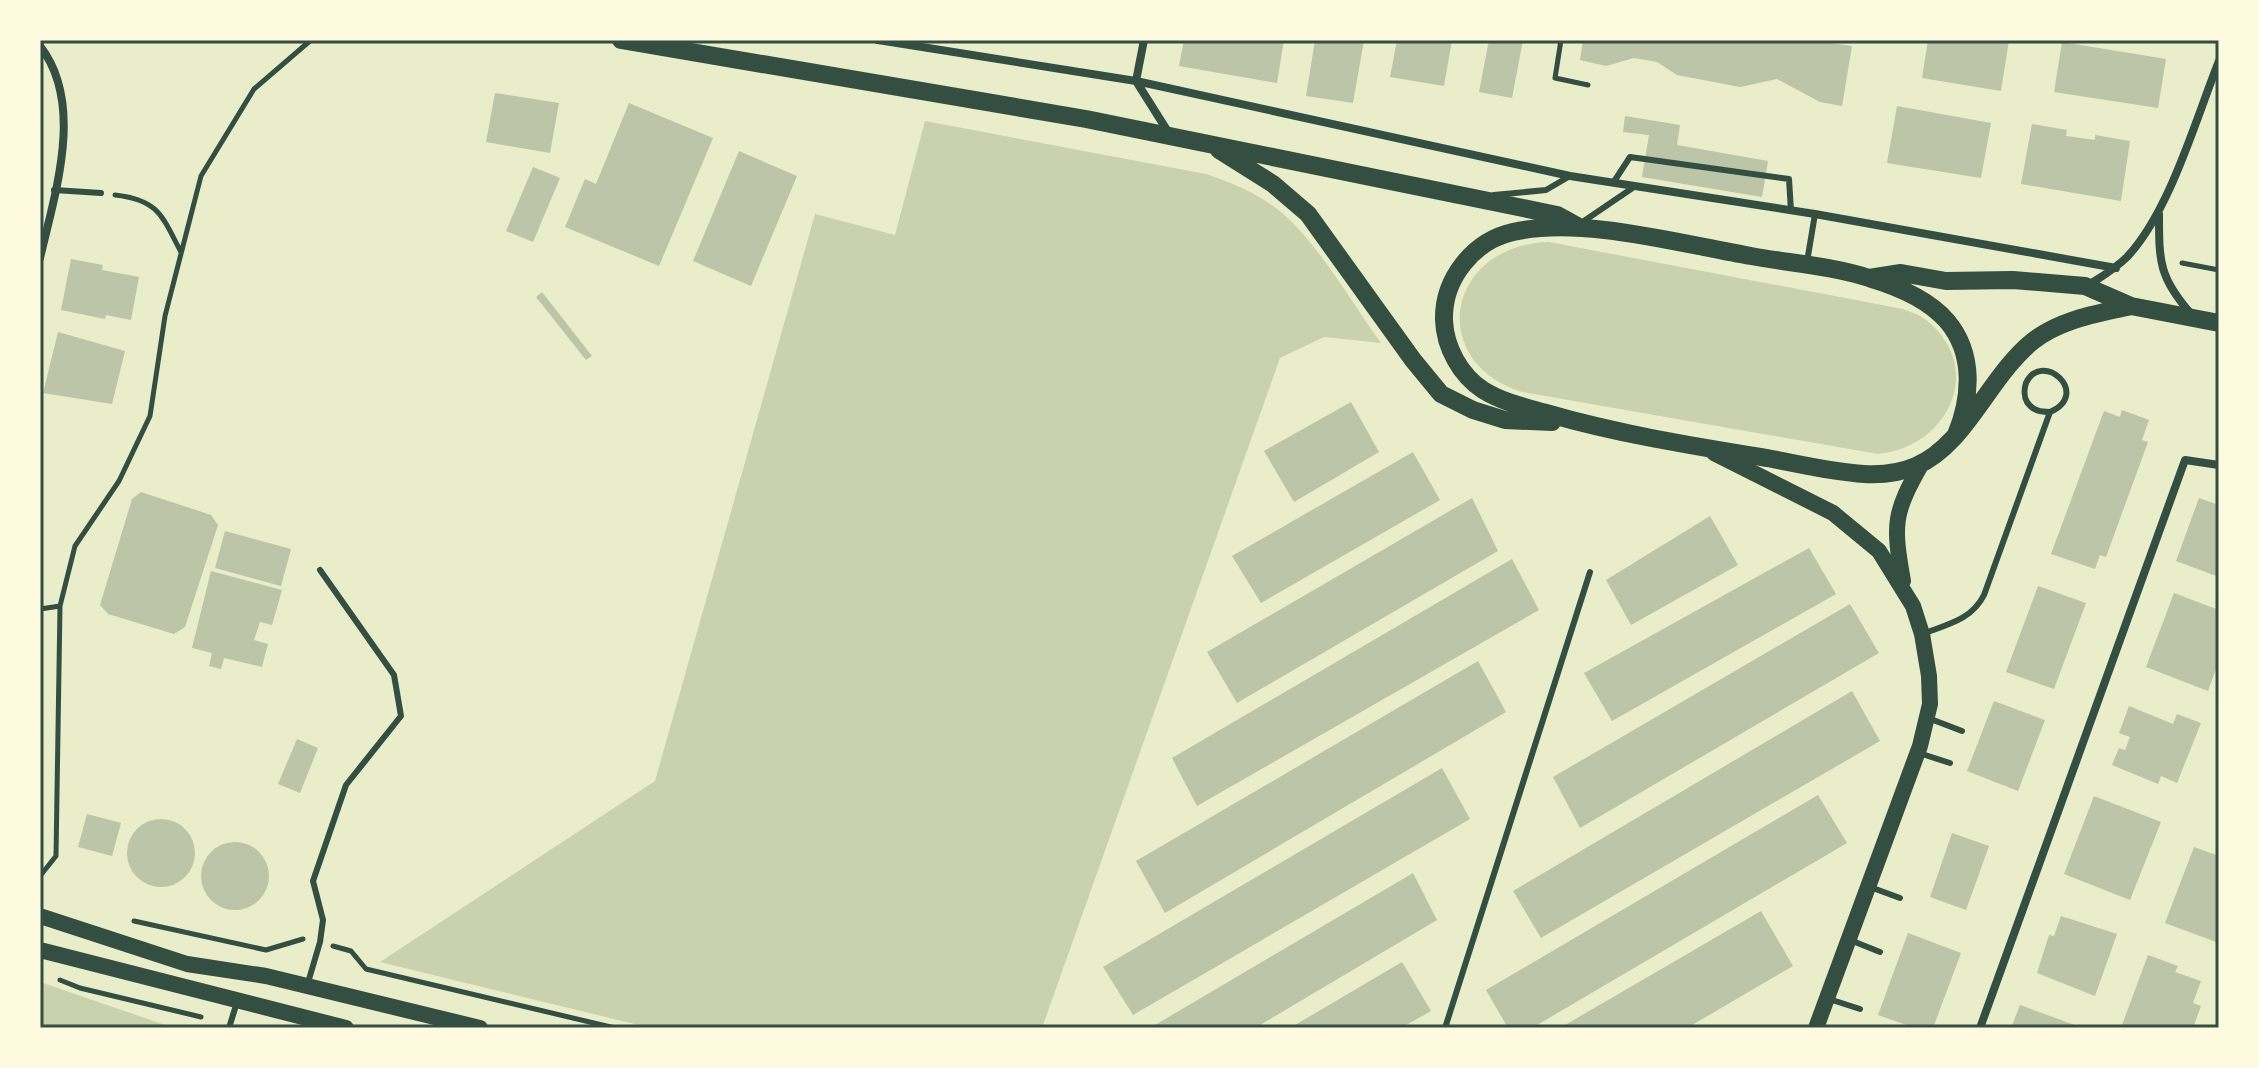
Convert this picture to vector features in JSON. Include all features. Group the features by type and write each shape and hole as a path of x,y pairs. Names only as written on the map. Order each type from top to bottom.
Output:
{"main road":[{"path":"621,40 1170,135 1557,215 1577,226"},
{"path":"1210,144 1273,184 1308,214 1441,394 1473,410 1505,420 1581,424"},
{"path":"1956,435 1966,412 1969,375 1959,337 1933,308 1869,278 1577,226 1510,232 1492,239 1475,250 1462,265 1446,301 1444,321 1447,340 1455,359 1480,389 1497,398 1581,424 1863,474 1904,471 1941,450 1956,435 1993,382 2034,340 2064,322 2131,306"},
{"path":"1869,278 1901,273 1946,281 2013,280 2085,286 2131,306 2219,323"},
{"path":"1706,448 1833,513 1879,551 1904,590 1922,634 1929,676 1927,717 1816,1028"},
{"path":"1904,590 1895,536 1901,501 1922,463"},
{"path":"40,916 187,964 266,976 480,1028"},
{"path":"40,950 346,1028"}],"street":[{"path":"878,40 1136,81 1570,176 1815,214 2116,268"},
{"path":"1144,40 1136,81 1170,135"},
{"path":"40,46 53,62 65,104 63,140 40,258"},
{"path":"2085,286 2116,268 2159,214 2219,61"},
{"path":"2159,214 2159,259 2171,287 2196,319"},
{"path":"1980,1028 2185,460 2219,465"}],"lane":[{"path":"1613,183 1630,157 1789,179 1791,211"},
{"path":"1473,197 1546,190 1570,176"},
{"path":"1577,226 1634,187"},
{"path":"54,190 101,193"},
{"path":"1807,266 1815,214"},
{"path":"1922,634 1961,619 1978,607 2050,412 2061,405 2066,392 2057,374 2043,371 2036,373 2026,383 2025,396 2031,407 2050,412"},
{"path":"307,986 323,920 313,881 346,785 401,716 394,675 320,570"},
{"path":"1445,1028 1590,572"},
{"path":"1927,717 1962,731"},
{"path":"1917,752 1950,763"},
{"path":"1868,886 1900,898"},
{"path":"1848,939 1880,952"},
{"path":"1827,998 1860,1009"},
{"path":"230,1026 237,1002"}],"path":[{"path":"40,876 56,856 60,606 75,546 119,481 150,416 165,316 201,176 254,89 311,40"},
{"path":"1561,40 1555,78 1588,85"},
{"path":"101,193 140,198 163,216 181,253"},
{"path":"2182,263 2219,270"},
{"path":"40,609 60,606"},
{"path":"53,978 80,988 230,1026"}],"green space":[{"path":"925,121 1206,174 1249,191 1273,206 1302,233 1381,343 1324,337 1280,358 1042,1028 651,1028 380,962 655,781 815,214 895,235"},
{"path":"1549,242 1912,312 1926,320 1944,339 1954,360 1956,381 1951,402 1940,421 1924,437 1903,448 1878,454 1522,392 1491,377 1471,356 1461,332 1461,306 1470,283 1488,262 1515,248"},
{"path":"40,982 174,1028 40,1028"}],"building":[{"path":"1184,40 1284,40 1277,83 1179,66"},
{"path":"1315,40 1364,40 1353,103 1306,96"},
{"path":"1397,40 1452,40 1444,86 1390,77"},
{"path":"1489,40 1523,40 1512,98 1479,92"},
{"path":"1583,40 1832,40 1831,43 1852,46 1842,106 1820,102 1777,79 1740,87 1677,75 1657,62 1634,58 1606,66 1580,60"},
{"path":"1928,40 2009,40 2001,91 1922,78"},
{"path":"2062,42 2166,59 2158,108 2054,92"},
{"path":"495,93 559,103 550,153 486,142"},
{"path":"629,103 713,138 659,266 565,227 585,179 596,184"},
{"path":"1897,106 1991,123 1981,178 1887,163"},
{"path":"1625,116 1680,125 1677,145 1768,161 1762,197 1642,177 1649,135 1623,132"},
{"path":"2032,124 2067,130 2066,136 2095,140 2095,135 2130,141 2121,201 2021,184"},
{"path":"739,151 797,176 751,286 693,261"},
{"path":"533,167 560,178 533,242 506,231"},
{"path":"71,259 103,265 102,270 139,277 131,320 106,315 105,319 61,310"},
{"path":"542,292 592,356 586,360 536,297"},
{"path":"58,332 125,351 112,404 43,393"},
{"path":"1351,402 1379,452 1294,502 1264,451"},
{"path":"2122,410 2149,420 2142,440 2148,442 2106,557 2100,555 2095,569 2051,554 2104,411 2120,417"},
{"path":"1413,452 1440,500 1261,603 1232,556"},
{"path":"141,492 211,515 218,525 185,627 174,634 108,614 100,605 132,499"},
{"path":"1472,498 1498,551 1237,703 1207,652"},
{"path":"2199,498 2219,505 2219,577 2176,561"},
{"path":"1710,516 1738,565 1631,625 1606,580"},
{"path":"225,531 291,549 281,586 215,568"},
{"path":"1809,548 1836,594 1612,721 1584,673"},
{"path":"1512,559 1539,610 1197,806 1172,758"},
{"path":"211,571 282,590 272,625 260,622 254,640 268,644 262,667 224,658 221,669 209,666 212,653 192,648"},
{"path":"2038,586 2086,603 2054,689 2006,672"},
{"path":"2174,593 2219,610 2219,661 2208,691 2146,667"},
{"path":"1850,604 1879,653 1580,828 1553,777"},
{"path":"1478,661 1506,712 1165,913 1136,861"},
{"path":"1852,691 1880,741 1541,938 1513,891"},
{"path":"1994,701 2045,720 2018,791 1967,771"},
{"path":"2129,706 2173,724 2177,714 2201,723 2177,783 2161,776 2158,784 2112,765 2119,748 2125,750 2130,737 2119,733"},
{"path":"297,739 318,748 300,793 278,784"},
{"path":"1442,768 1470,819 1133,1015 1103,967"},
{"path":"1818,795 1847,843 1532,1028 1508,1028 1486,990"},
{"path":"2094,796 2161,822 2130,900 2064,874"},
{"path":"87,814 121,823 112,856 78,847"},
{"path":"161,819 185,829 195,853 185,877 161,887 137,877 127,853 137,829"},
{"path":"1952,833 1989,846 1966,910 1930,897"},
{"path":"235,842 259,852 269,876 259,900 235,910 211,900 201,876 211,852"},
{"path":"2194,847 2219,856 2219,943 2165,923"},
{"path":"1413,873 1437,920 1255,1028 1150,1028"},
{"path":"1761,911 1793,966 1687,1028 1560,1028"},
{"path":"2061,916 2117,934 2095,996 2037,973 2049,935 2054,936"},
{"path":"1908,933 1961,953 1933,1028 1915,1028 1878,1015"},
{"path":"2148,955 2178,966 2175,972 2201,981 2193,1003 2201,1006 2193,1028 2130,1028 2122,1025"},
{"path":"1402,962 1431,1011 1401,1028 1290,1028"},
{"path":"2020,1005 2083,1028 2011,1028"}]}
